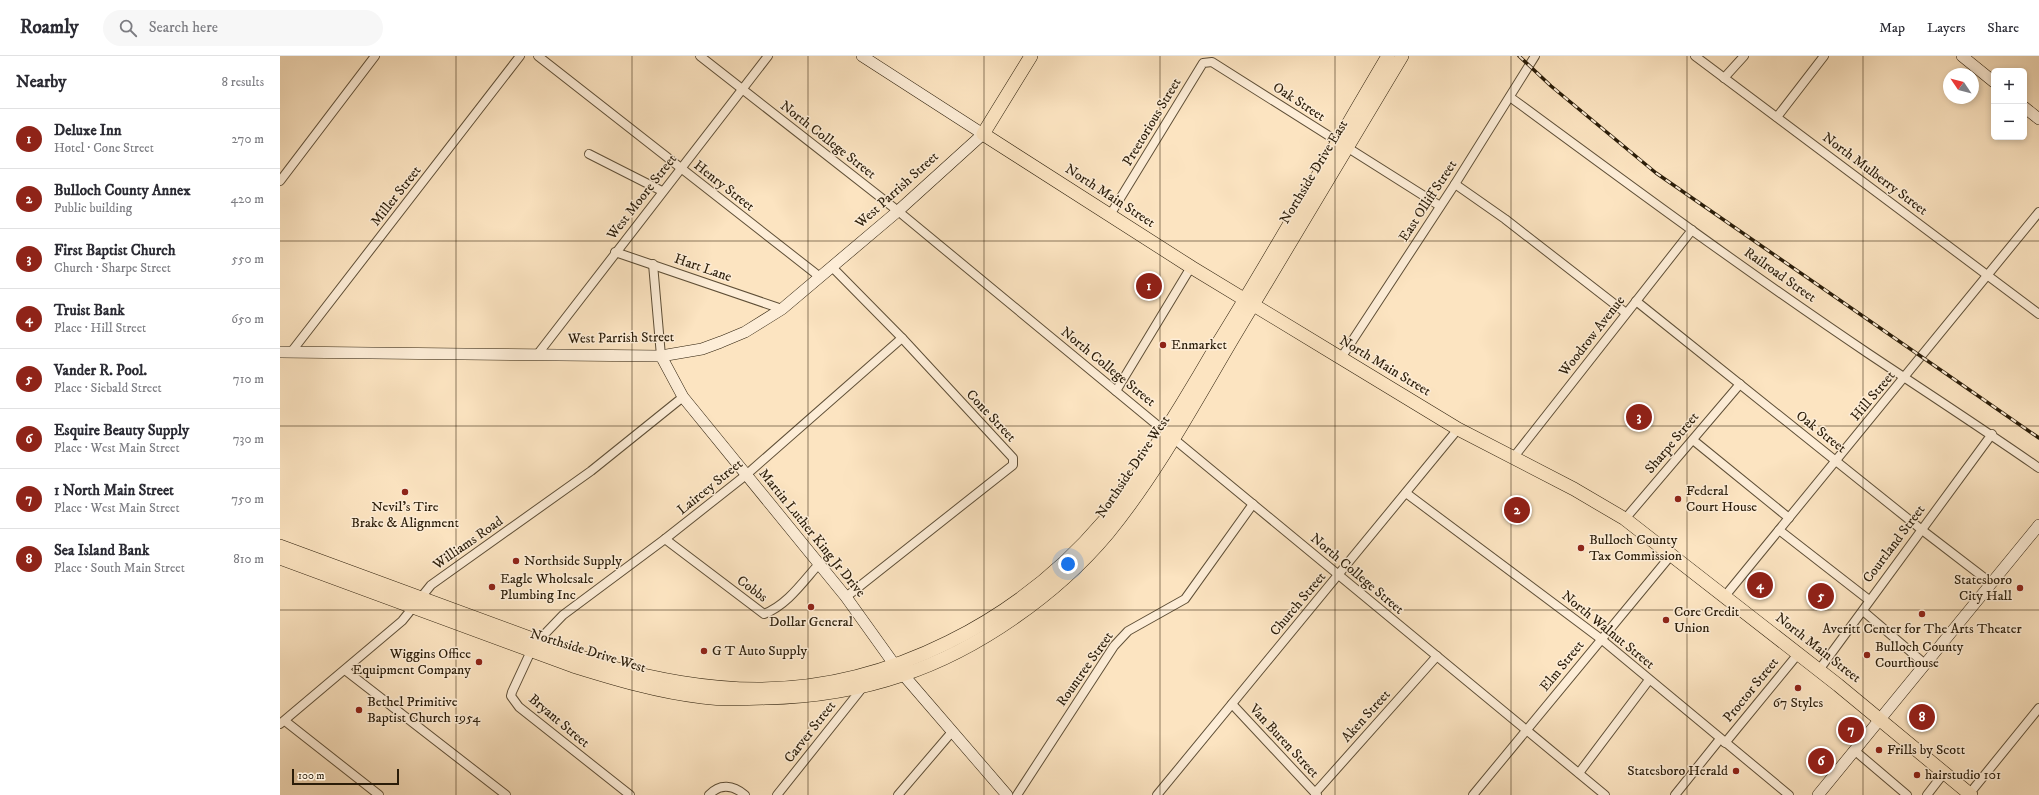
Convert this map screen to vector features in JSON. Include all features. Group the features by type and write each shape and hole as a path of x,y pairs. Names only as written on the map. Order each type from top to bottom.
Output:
{"main road":[{"path":"983,134 1031,56"},
{"name":"Northside Drive East","path":"1249,302 1342,145 1388,56"},
{"name":"Northside Drive East","path":"1342,145 1402,56"},
{"name":"North Main Street","path":"983,134 1191,267 1340,358 1458,428 1512,458 1574,489 1625,519 1672,554 1880,718 1970,794"},
{"name":"Northside Drive West","path":"280,546 417,602 534,646 622,682 701,697 777,698 829,693 864,686 903,675 942,658 996,629 1031,605 1067,576 1111,529 1136,497 1170,434 1249,302"},
{"name":"Northside Drive West","path":"534,646 661,680 702,686 759,689 804,685 850,678 894,664 945,644 983,624 1019,601 1065,563 1105,521 1170,434"},
{"name":"Northside Drive West","path":"280,558 417,602"}],"street":[{"path":"280,181 375,56"},
{"name":"Miller Street","path":"292,351 520,56"},
{"name":"Henry Street","path":"538,56 680,169 820,277"},
{"name":"North College Street","path":"700,56 898,210 1605,795"},
{"name":"West Moore Street","path":"537,355 662,191 768,56"},
{"name":"North Main Street","path":"862,56 983,134"},
{"name":"East Olliff Street","path":"1340,358 1455,184 1536,56"},
{"name":"North Mulberry Street","path":"1695,56 2039,314"},
{"path":"1724,78 1744,56"},
{"path":"1777,117 1824,56"},
{"path":"1962,56 1991,80"},
{"name":"Preetorious Street","path":"1110,215 1203,63 1212,62 1226,70"},
{"name":"Oak Street","path":"1226,70 1440,206"},
{"name":"Railroad Street","path":"1510,97 1692,230 1863,350 1992,434 2039,468"},
{"path":"2027,109 2039,119"},
{"name":"West Parrish Street","path":"280,352 661,356 702,349 745,332 782,309 898,210 983,134"},
{"path":"589,154 662,191"},
{"path":"1455,184 1505,219 1626,313"},
{"name":"Hill Street","path":"1725,596 1905,378 2039,212"},
{"name":"Woodrow Avenue","path":"1512,458 1692,230"},
{"name":"Hart Lane","path":"615,252 782,309"},
{"name":"Martin Luther King Jr Drive","path":"653,264 661,356 683,397 846,597 894,664 1007,795"},
{"name":"Cone Street","path":"832,267 902,338 1013,458 1013,465 846,597"},
{"path":"1116,391 1191,267"},
{"name":"Oak Street","path":"1636,301 1922,530 1991,583"},
{"name":"Laircey Street","path":"534,646 563,615 665,539 746,475 902,338"},
{"name":"Sharpe Street","path":"1625,519 1740,384"},
{"name":"Williams Road","path":"282,722 402,621 431,585 591,471 683,397"},
{"name":"Church Street","path":"1159,794 1339,576 1458,428"},
{"name":"Courtland Street","path":"1819,670 1992,434"},
{"path":"1693,440 1789,518"},
{"name":"North Walnut Street","path":"1406,492 1601,639 1788,795"},
{"name":"Rountree Street","path":"1017,795 1114,646 1128,631 1185,599 1253,504"},
{"path":"1779,530 1870,600"},
{"path":"1818,795 1991,583 2038,530"},
{"name":"Cobbs","path":"665,539 764,614 775,610 784,603 818,564"},
{"name":"Elm Street","path":"1473,795 1672,554"},
{"path":"1863,611 1925,664"},
{"name":"Bryant Street","path":"534,646 512,692 512,696 515,701 531,716 630,795"},
{"name":"Proctor Street","path":"1675,795 1798,654"},
{"name":"Aken Street","path":"1316,794 1437,656"},
{"path":"344,670 506,795"},
{"path":"1579,773 1650,680"},
{"name":"Carver Street","path":"777,795 864,686"},
{"name":"Van Buren Street","path":"1232,704 1316,794"},
{"path":"1970,794 2039,708"},
{"path":"282,722 379,795"},
{"path":"898,795 952,733"},
{"path":"1854,750 1907,795"},
{"path":"1927,795 1944,773"},
{"path":"709,795 721,787 732,787 745,795"}],"railway":[{"path":"1519,56 1551,86 1656,173 2039,438"}],"place":[{"name":"Deluxe Inn","path":"1149,286"},
{"name":"Enmarket","path":"1163,345"},
{"name":"First Baptist Church","path":"1639,417"},
{"name":"Nevil's Tire Brake & Alignment","path":"405,492"},
{"name":"Federal Court House","path":"1678,499"},
{"name":"Bulloch County Annex","path":"1517,510"},
{"name":"Bulloch County Tax Commission","path":"1581,548"},
{"name":"Northside Supply","path":"516,561"},
{"name":"Truist Bank","path":"1760,585"},
{"name":"Eagle Wholesale Plumbing Inc","path":"492,587"},
{"name":"Statesboro City Hall","path":"2020,588"},
{"name":"Vander R. Pool.","path":"1821,596"},
{"name":"Dollar General","path":"811,607"},
{"name":"Averitt Center for The Arts Theater","path":"1922,614"},
{"name":"Core Credit Union","path":"1666,620"},
{"name":"G T Auto Supply","path":"704,651"},
{"name":"Bulloch County Courthouse","path":"1867,655"},
{"name":"Wiggins Office Equipment Company","path":"479,662"},
{"name":"67 Styles","path":"1798,688"},
{"name":"Bethel Primitive Baptist Church 1954","path":"359,710"},
{"name":"Sea Island Bank","path":"1922,717"},
{"name":"1 North Main Street","path":"1851,730"},
{"name":"Frills by Scott","path":"1879,750"},
{"name":"Esquire Beauty Supply","path":"1821,761"},
{"name":"Statesboro Herald","path":"1736,771"},
{"name":"hairstudio 101","path":"1917,775"}]}
